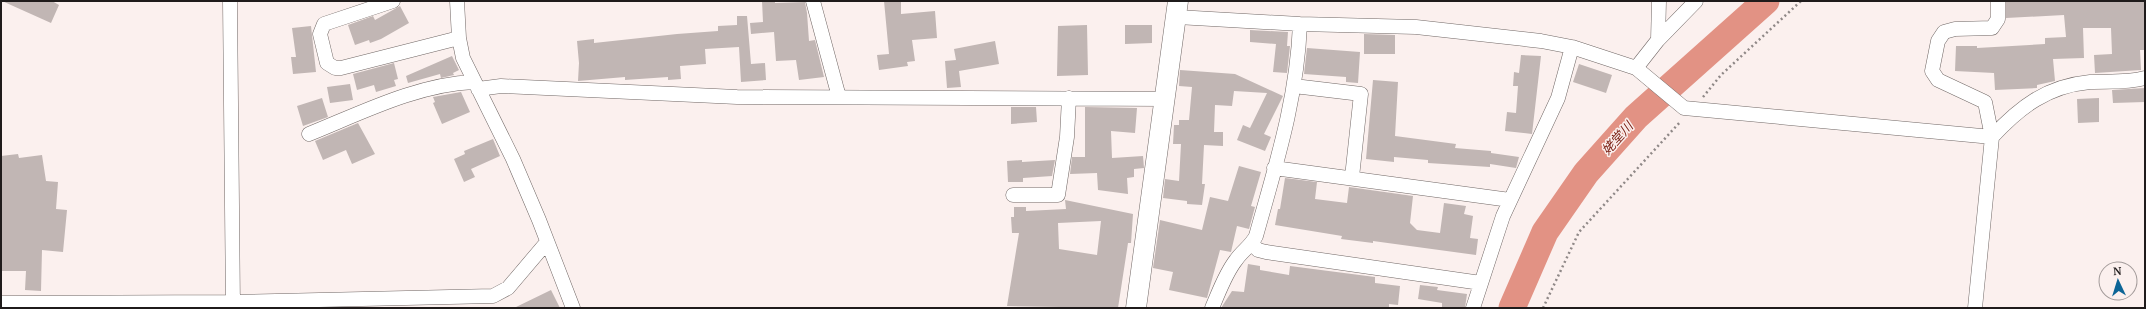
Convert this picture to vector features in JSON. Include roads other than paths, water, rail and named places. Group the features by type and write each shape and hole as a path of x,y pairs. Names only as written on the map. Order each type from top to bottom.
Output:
{"street":[{"path":"230,1 233,305"},
{"path":"393,1 324,24 320,34 327,63 331,67 341,68 459,38"},
{"path":"457,1 459,38 464,58 513,159 573,308"},
{"path":"813,1 839,97"},
{"path":"1658,40 1659,1"},
{"path":"1640,71 1658,40 1696,1"},
{"path":"1975,308 1992,137 1985,102 1938,80 1932,71 1938,41 1944,32 1956,29 1992,28 1998,19 1998,1"},
{"path":"1136,308 1177,9 1300,24 1416,27 1541,41 1572,46 1640,71 1688,109 1992,137"},
{"path":"1212,308 1235,261 1252,244 1256,236 1289,118 1298,63 1300,24"},
{"path":"1474,308 1503,216 1558,98 1572,46"},
{"path":"1992,137 2019,109 2036,98 2052,91 2088,82 2145,78"},
{"path":"309,134 425,89 456,82 476,85 737,97 1166,98"},
{"path":"1294,86 1362,94 1352,177"},
{"path":"1013,195 1058,195 1067,137 1069,98"},
{"path":"1274,168 1352,177 1510,200"},
{"path":"1,302 233,305 493,296 508,288 547,242"},
{"path":"1252,244 1258,250 1266,252 1481,283"}],"waterway":[{"name":"姥堂川","path":"1512,308 1545,232 1586,173 1636,117 1766,1"}]}
